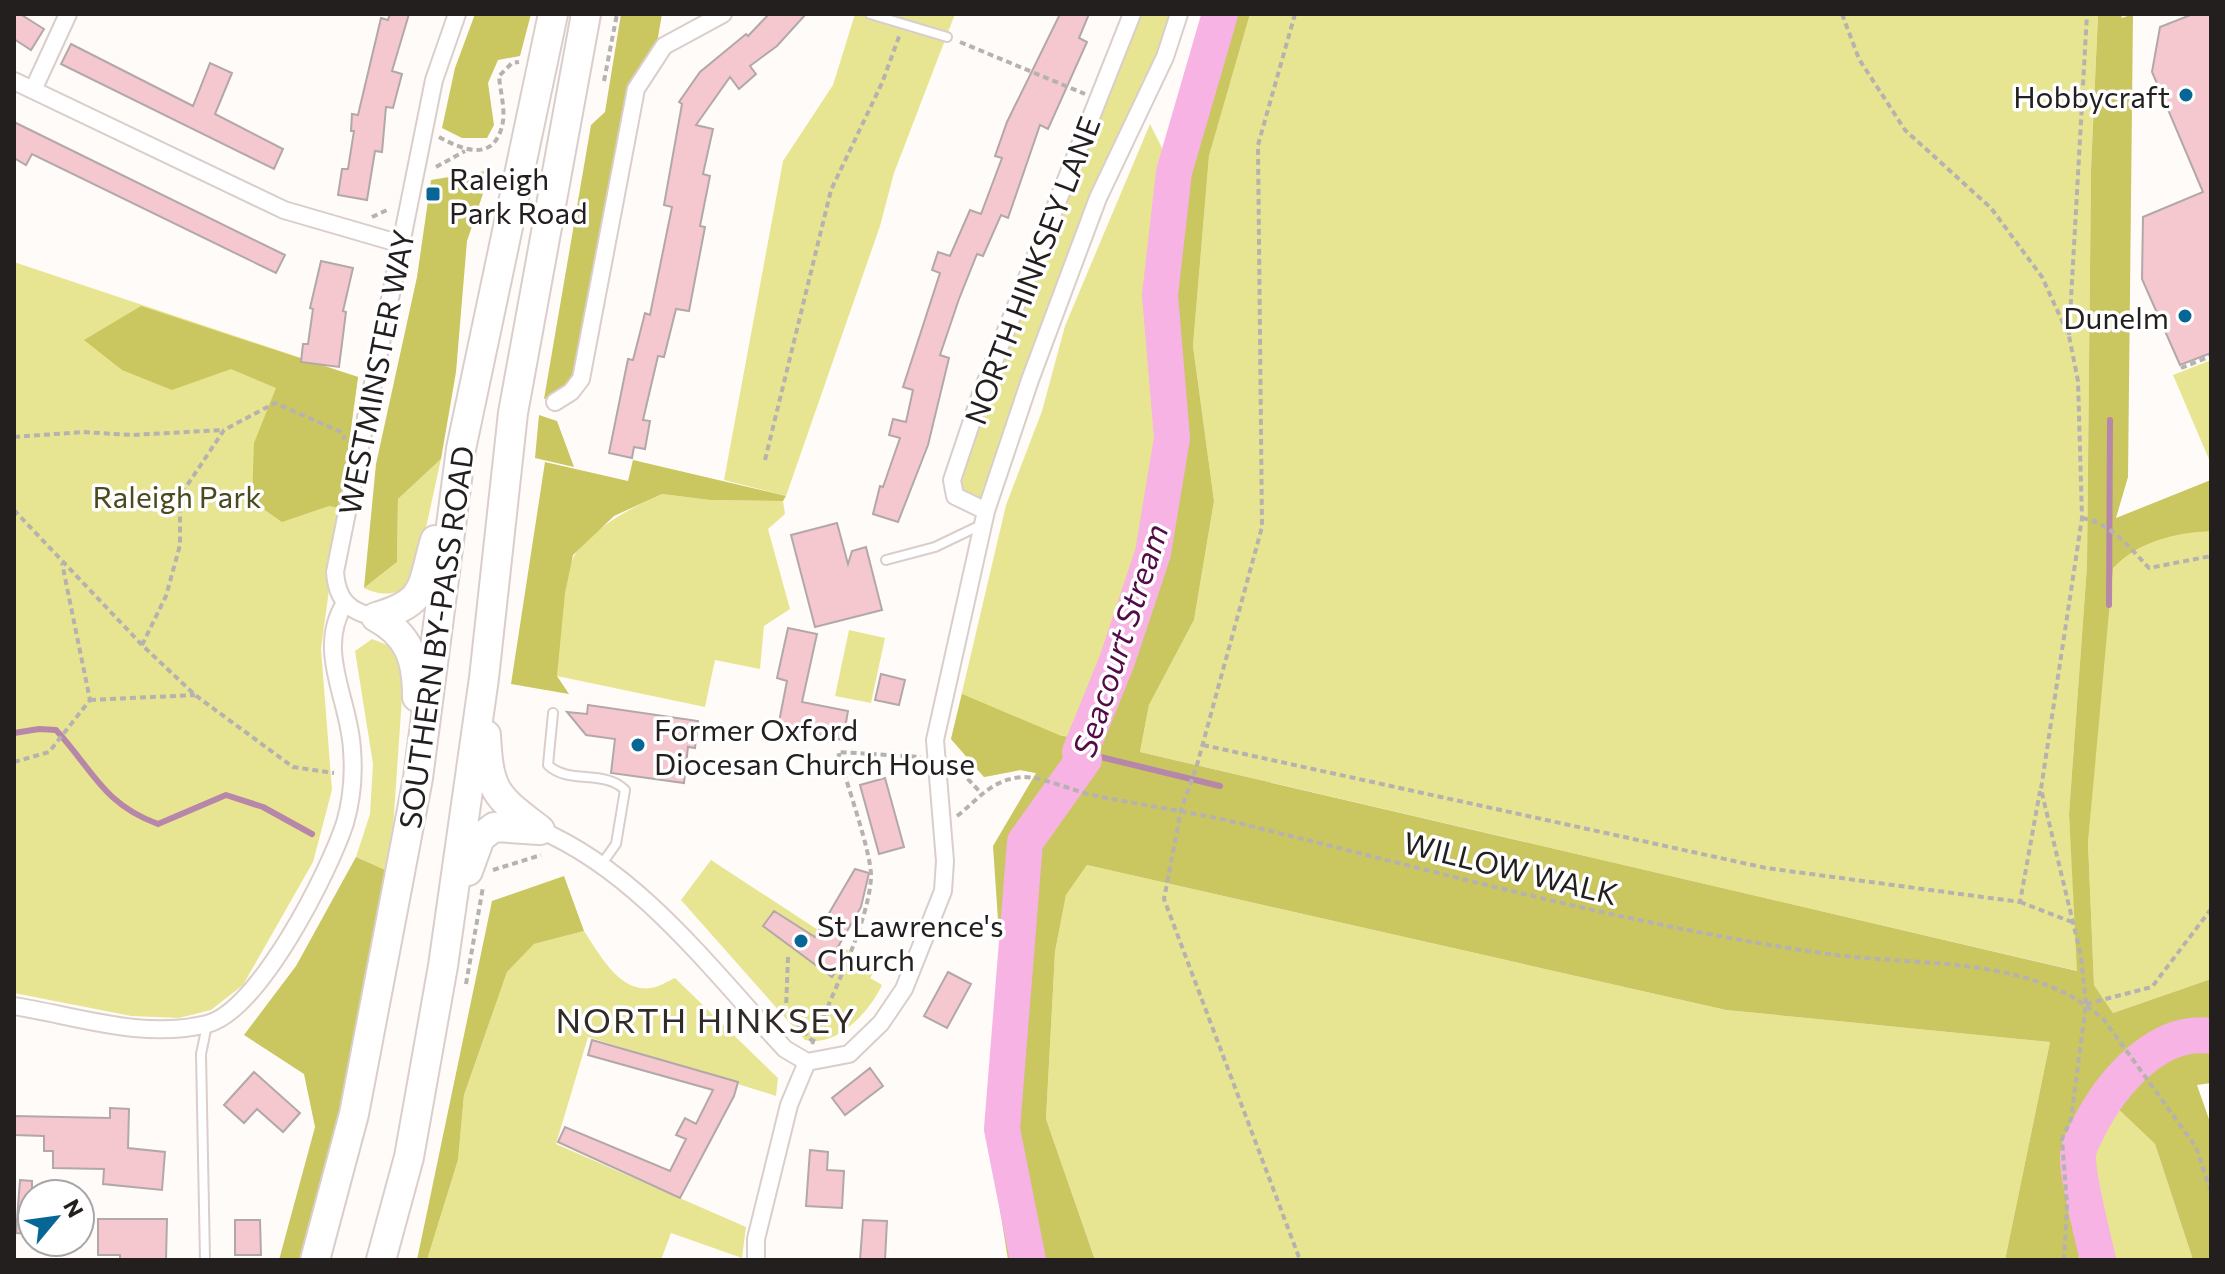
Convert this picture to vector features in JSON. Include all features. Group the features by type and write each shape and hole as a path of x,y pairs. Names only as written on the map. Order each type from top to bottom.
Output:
{"highway":[{"name":"SOUTHERN BY-PASS ROAD","path":"315,1260 354,1114 418,778 461,449 553,14"},
{"name":"SOUTHERN BY-PASS ROAD","path":"381,1260 409,1157 449,925 484,678 513,413 586,14"},
{"path":"376,617 403,609 417,598 461,449"},
{"path":"376,617 398,629 410,651 417,682 418,778"},
{"path":"484,678 490,777 499,798 547,840"},
{"path":"449,925 480,838 494,827 547,840"}],"street":[{"path":"33,90 68,14"},
{"name":"WESTMINSTER WAY","path":"345,603 336,591 335,572 434,80 457,14"},
{"path":"555,402 571,392 581,379 636,89 664,46 723,14"},
{"name":"NORTH HINKSEY LANE","path":"985,517 955,496 952,480 981,394 1132,14"},
{"name":"NORTH HINKSEY LANE","path":"807,1062 849,1054 881,1023 904,989 943,891 945,861 934,758 985,517 1030,380 1098,198 1165,57 1179,14"},
{"path":"14,81 284,210 401,244"},
{"path":"14,1006 145,1029 207,1024 219,1019 247,997 296,925 331,860 345,823 353,774 352,747 332,647 334,622 345,603 357,613 376,617"},
{"path":"547,840 586,853 601,865 664,920 785,1049 807,1062 789,1105 756,1239 756,1260"}],"lane":[{"path":"870,14 947,37"},
{"path":"886,560 935,547 985,517"},
{"path":"553,713 548,765 558,774 616,781 625,790 616,844 601,865"},
{"path":"205,1260 201,1054 207,1024"}],"path":[{"path":"604,81 617,14"},
{"path":"1295,14 1258,145 1262,527 1203,745 1181,810 1164,899 1300,1260"},
{"path":"1842,14 1859,59 1905,130 1991,208 2042,277 2069,336 2078,381 2082,518 2041,789 2020,902"},
{"path":"2069,336 2087,14"},
{"path":"765,460 831,190 882,83 905,24"},
{"path":"947,37 1098,99"},
{"path":"424,128 465,151 479,152 493,141 503,121 499,76 512,63 522,61"},
{"path":"414,179 465,151"},
{"path":"348,229 410,200"},
{"path":"2181,368 2211,356"},
{"path":"14,437 83,432 132,435 224,430 275,403 321,427 341,432 349,444 360,447"},
{"path":"142,645 166,596 180,545 180,496 224,430"},
{"path":"14,510 142,645 195,695 293,767 353,774"},
{"path":"2082,518 2113,531 2149,568 2211,556"},
{"path":"14,762 49,752 90,700 61,561"},
{"path":"90,700 195,695"},
{"path":"1203,745 1766,868 2020,902 2072,922"},
{"path":"807,1062 845,967 872,875 838,752 934,758"},
{"name":"WILLOW WALK","path":"941,828 963,811 980,792 1023,777 1093,795 1181,810 1594,911 1738,942 1870,960 1997,971 2048,986 2086,1004 2105,1021 2196,1147 2211,1192"},
{"path":"2041,789 2081,956 2086,1004 2071,1119 2062,1139 2067,1205 2064,1260"},
{"path":"483,873 547,840"},
{"path":"2086,1004 2152,987 2211,909"},
{"path":"788,957 786,1010 813,1042"}],"green space":[{"path":"855,14 955,14 894,173 880,226 786,496 724,480 783,161 833,85"},
{"path":"1132,14 1179,14 1098,198 986,511 955,496 981,394"},
{"path":"1250,14 2098,14 2091,169 2087,566 2069,814 2078,971 1140,752 1149,705 1194,620 1214,501 1193,346 1209,156"},
{"path":"1150,124 1174,172 1160,295 1172,438 1153,553 1117,661 1085,739 1059,735 1036,773 1020,770 984,777 951,739 1006,505 1042,411 1065,326"},
{"name":"Raleigh Park","path":"14,262 358,377 321,649 332,790 313,862 243,985 211,1010 179,1018 131,1016 14,993"},
{"path":"2211,360 2211,464 2173,375"},
{"path":"441,459 414,583 389,593 364,588 397,562 398,499"},
{"path":"2211,480 2211,979 2113,1013 2094,985 2088,843 2116,519"},
{"path":"662,494 710,500 783,501 785,514 768,529 790,609 764,626 760,669 715,660 705,707 557,676 564,593 576,553 604,526"},
{"path":"849,630 885,638 871,703 835,696"},
{"path":"372,639 398,649 403,683 390,872 356,857 370,814 373,764 355,651"},
{"path":"711,860 844,947 874,972 870,978 882,985 861,1016 829,1038 805,1040 681,900"},
{"path":"1087,865 1726,1010 2050,1042 2005,1260 1095,1260 1046,1119 1055,952 1066,895"},
{"path":"584,931 611,970 629,984 651,988 675,978 778,1078 776,1096 588,1037 556,1144 746,1227 742,1258 671,1233 661,1260 427,1260 458,1160 464,1095 507,972 534,944"},
{"path":"2114,1105 2155,1144 2193,1260 2111,1260 2090,1169"}],"shaded area":[{"path":"475,14 531,14 520,56 498,60 488,83 494,125 487,138 462,138 442,128 455,68"},
{"path":"621,14 662,14 657,43 635,83 578,373 559,394 544,399 591,125 605,112"},
{"path":"1221,14 1250,14 1209,156 1193,346 1214,501 1194,620 1149,705 1140,752 2077,971 2069,814 2087,566 2091,169 2098,15 2121,14 2122,18 2133,14 2128,477 2116,518 2211,480 2211,531 2158,540 2134,551 2113,568 2088,843 2094,985 2113,1013 2211,979 2211,1083 2197,1085 2211,1125 2211,1260 2193,1260 2155,1144 2114,1105 2100,1079 2075,1119 2065,1144 2066,1174 2080,1231 2078,1260 2005,1260 2050,1042 1726,1010 1087,865 1066,895 1055,952 1046,1119 1095,1260 1008,1260 987,1127 1000,950 993,846 1036,773 1020,770 984,777 951,739 962,694 1059,735 1089,741 1085,739 1117,661 1153,553 1172,438 1160,295 1174,172"},
{"path":"491,170 467,241 456,372 441,459 398,499 397,562 364,588 376,464 417,277 431,180"},
{"path":"141,306 358,377 340,508 329,506 282,522 252,501 254,443 276,388 231,369 172,390 122,370 84,340"},
{"path":"539,415 557,421 574,467 535,458"},
{"path":"633,460 786,496 783,501 710,500 662,494 614,516 573,555 565,593 557,676 569,694 511,684 545,462 628,481"},
{"path":"356,857 390,872 333,1148 301,1260 279,1260 315,1127 304,1074 244,1035 296,966"},
{"path":"564,876 584,931 534,944 507,972 464,1095 458,1160 427,1260 417,1260 492,901"}],"building":[{"path":"14,14 20,14 44,29 31,50 14,39"},
{"path":"390,14 409,14 392,71 402,74 393,108 386,107 382,152 375,151 367,200 338,195 342,169 348,169 354,131 351,131 352,114 358,115 381,18 388,20"},
{"path":"769,14 806,14 777,46 750,66 756,74 739,89 730,77 696,125 713,129 703,174 710,176 700,226 705,227 689,311 676,309 664,357 658,356 643,420 650,421 645,449 634,447 632,458 609,453 628,359 633,360 645,313 650,315 672,207 664,205 682,104 679,102 700,72 746,34 748,36"},
{"path":"1060,14 1089,14 1079,38 1087,42 1048,129 1040,125 1008,218 1001,215 983,256 977,254 959,299 940,355 949,358 928,445 898,522 873,514 880,486 883,487 900,438 889,435 893,419 906,422 913,390 903,387 940,273 932,270 938,252 950,256 970,210 981,214 1002,158 995,156 1007,122"},
{"path":"2193,14 2211,14 2211,353 2180,365 2142,279 2143,217 2203,192 2152,72 2160,27"},
{"path":"71,44 193,106 210,63 232,73 215,114 283,149 274,169 61,64"},
{"path":"14,122 285,255 276,273 32,154 26,165 14,158"},
{"path":"321,261 353,268 343,311 346,312 339,367 301,362 303,344 308,344 313,309 310,308"},
{"path":"837,523 848,564 852,551 866,547 882,610 815,627 791,535"},
{"path":"788,628 817,634 802,702 848,711 843,740 778,727 787,681 777,678"},
{"path":"881,674 905,680 899,705 875,700"},
{"name":"Former Oxford Diocesan Church House","path":"588,705 698,721 695,748 688,747 684,783 611,773 615,739 586,735 567,712 587,714"},
{"path":"885,778 904,847 879,854 860,785"},
{"path":"855,869 869,873 861,907 835,952 844,959 832,977 763,926 774,911 815,937"},
{"path":"948,972 971,984 947,1028 924,1016"},
{"path":"592,1040 738,1082 734,1096 680,1198 558,1142 565,1127 670,1171 686,1139 676,1135 685,1118 696,1124 713,1090 588,1055"},
{"path":"870,1068 883,1086 845,1115 832,1098"},
{"path":"254,1072 300,1113 283,1132 257,1109 244,1123 224,1105"},
{"path":"110,1108 129,1109 128,1148 165,1152 162,1190 103,1184 104,1169 53,1168 53,1151 44,1151 44,1136 14,1135 14,1116 110,1118"},
{"path":"810,1150 828,1152 827,1170 844,1171 842,1208 806,1206"},
{"path":"98,1219 167,1219 166,1260 120,1260 120,1255 98,1255"},
{"path":"235,1220 260,1220 261,1255 235,1255"},
{"path":"863,1220 887,1221 885,1260 860,1260"}],"waterway":[{"name":"Seacourt Stream","path":"1028,1260 1002,1129 1025,842 1084,759 1080,752 1117,661 1153,553 1172,438 1160,295 1174,172 1220,14"},
{"path":"2109,605 2110,420"},
{"path":"14,733 56,730 111,796 139,816 158,824 226,795 263,807 312,834"},
{"path":"1080,752 1220,786"},
{"path":"2098,1260 2078,1165 2080,1145 2098,1110 2138,1062 2172,1041 2191,1036 2211,1036"}],"place":[{"name":"Hobbycraft","path":"2186,95"},
{"name":"Raleigh Park Road","path":"433,194"},
{"name":"Dunelm","path":"2185,316"},
{"name":"Former Oxford Diocesan Church House","path":"638,745"},
{"name":"St Lawrence's Church","path":"801,941"}],"district":[{"name":"NORTH HINKSEY","path":"706,1019"}]}
